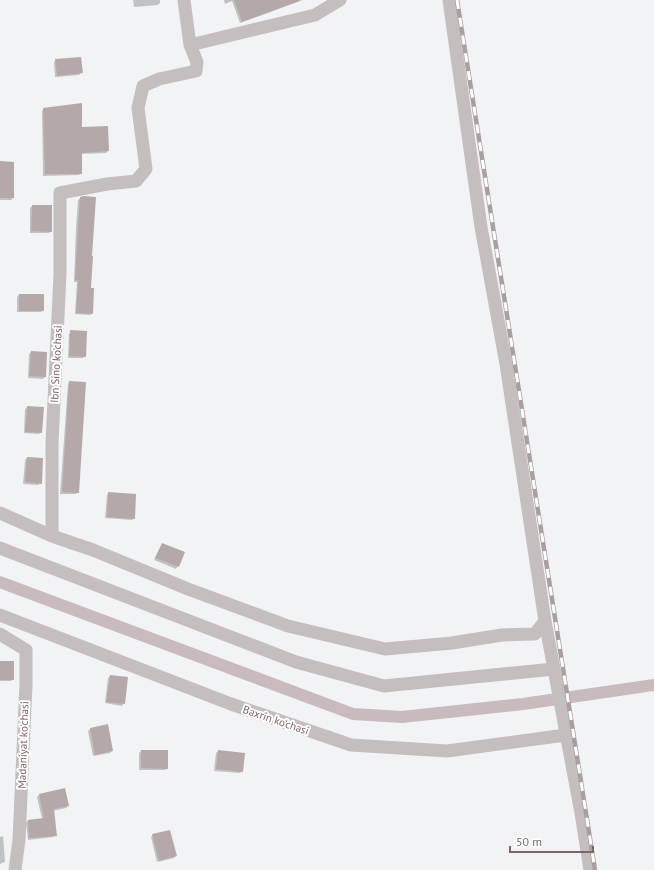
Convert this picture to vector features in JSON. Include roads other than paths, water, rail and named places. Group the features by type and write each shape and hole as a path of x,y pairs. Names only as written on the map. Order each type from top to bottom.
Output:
{"street":[{"path":"184,0 190,45 315,15 340,0"},
{"path":"449,0 481,226 506,364 545,621 590,870"},
{"name":"Ibn Sino ko'chasi","path":"52,536 52,443 60,274 60,193 107,184 136,181 146,169 138,108 143,86 159,79 196,71 196,62 190,45"},
{"path":"0,513 52,536 93,550 188,589 288,626 385,649 452,643 502,635 535,634 545,621"},
{"path":"0,548 296,662 384,686 554,669"},
{"name":"Baxrin ko'chasi","path":"0,615 231,704 351,745 447,750 566,735"},
{"name":"Madaniyat ko'chasi","path":"0,634 26,650 26,684 19,840 15,870"}],"waterway":[{"path":"0,582 353,714 402,717 523,704 654,685"}],"railway":[{"path":"457,0 595,870"}]}
